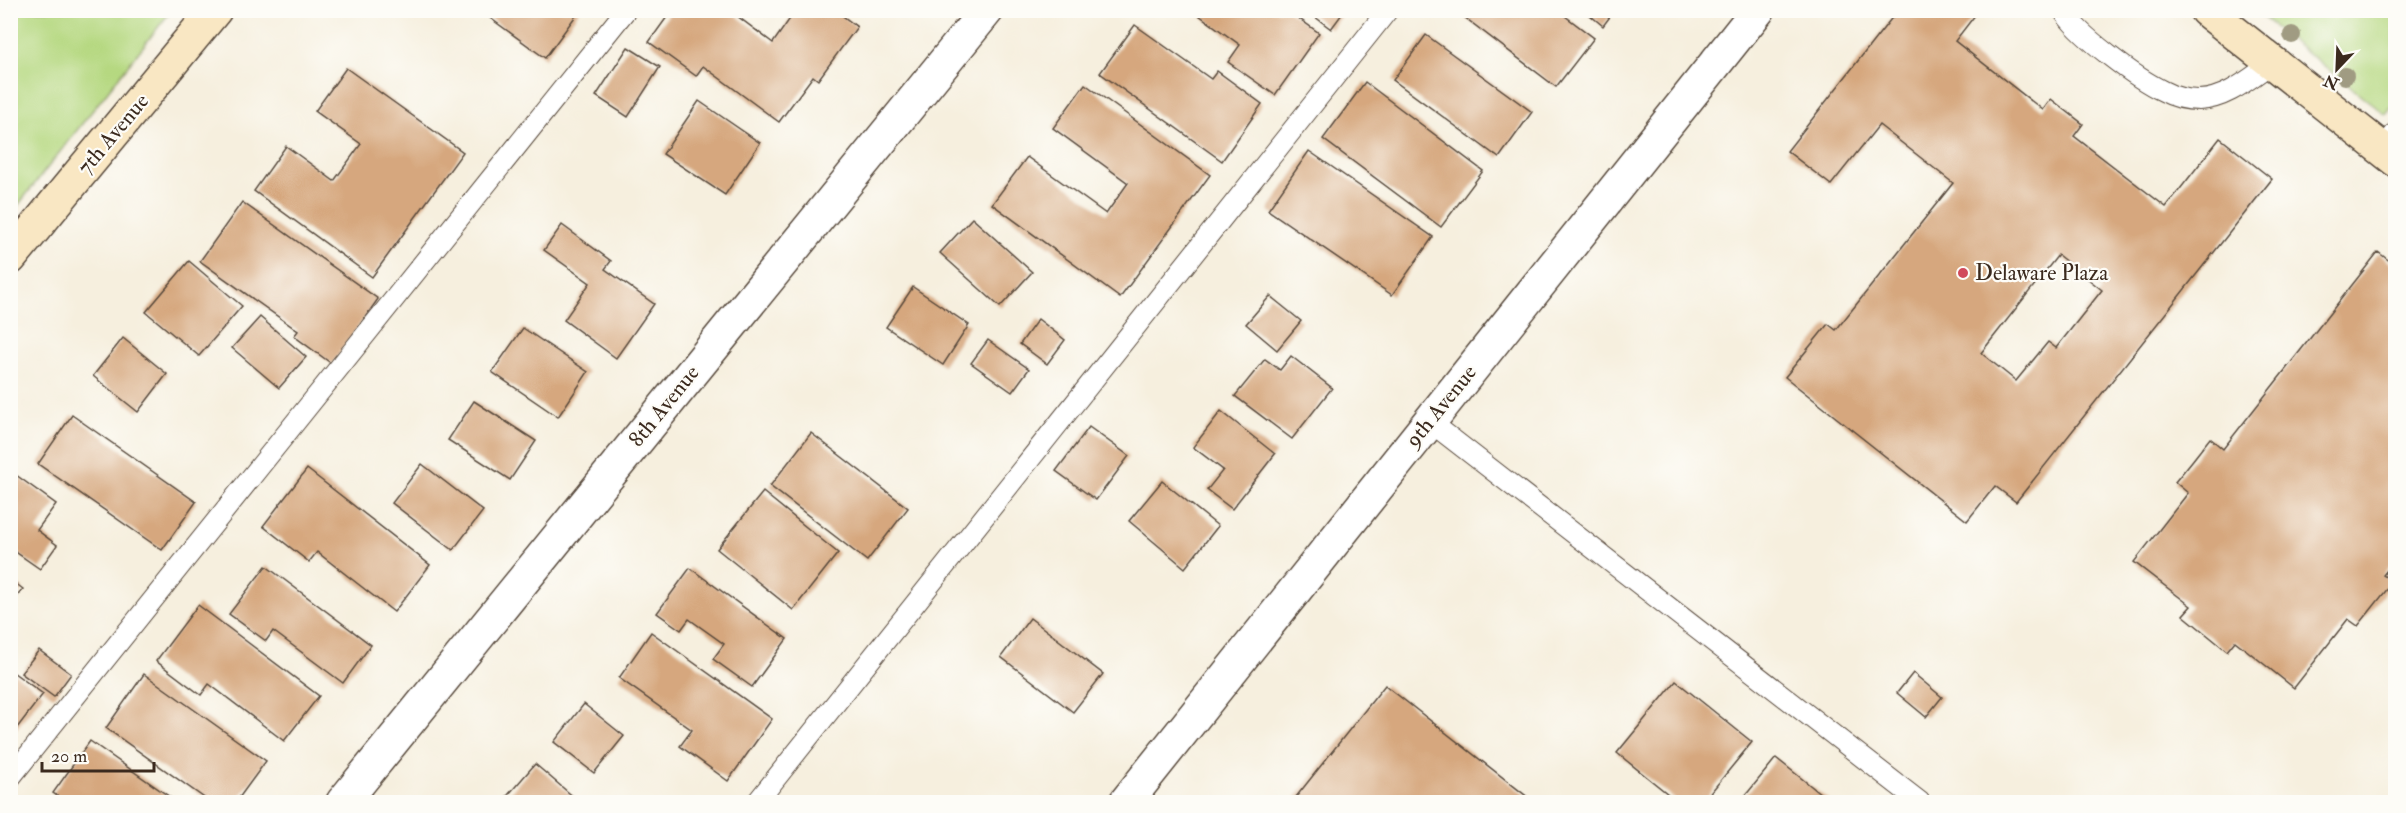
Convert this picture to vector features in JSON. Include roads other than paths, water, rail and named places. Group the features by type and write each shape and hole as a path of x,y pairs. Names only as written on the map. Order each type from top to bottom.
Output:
{"street":[{"name":"7th Avenue","path":"10,258 215,10"},
{"name":"8th Avenue","path":"343,802 987,10"},
{"name":"9th Avenue","path":"1126,802 1758,10"},
{"path":"2206,10 2272,63 2391,147"}],"lane":[{"path":"10,778 626,10"},
{"path":"757,802 1388,10"},
{"path":"2063,10 2111,57 2163,91 2181,98 2200,100 2219,96 2237,88 2272,63"},
{"path":"1429,421 1920,802"}],"place":[{"name":"Delaware Plaza","path":"1963,273"}]}
